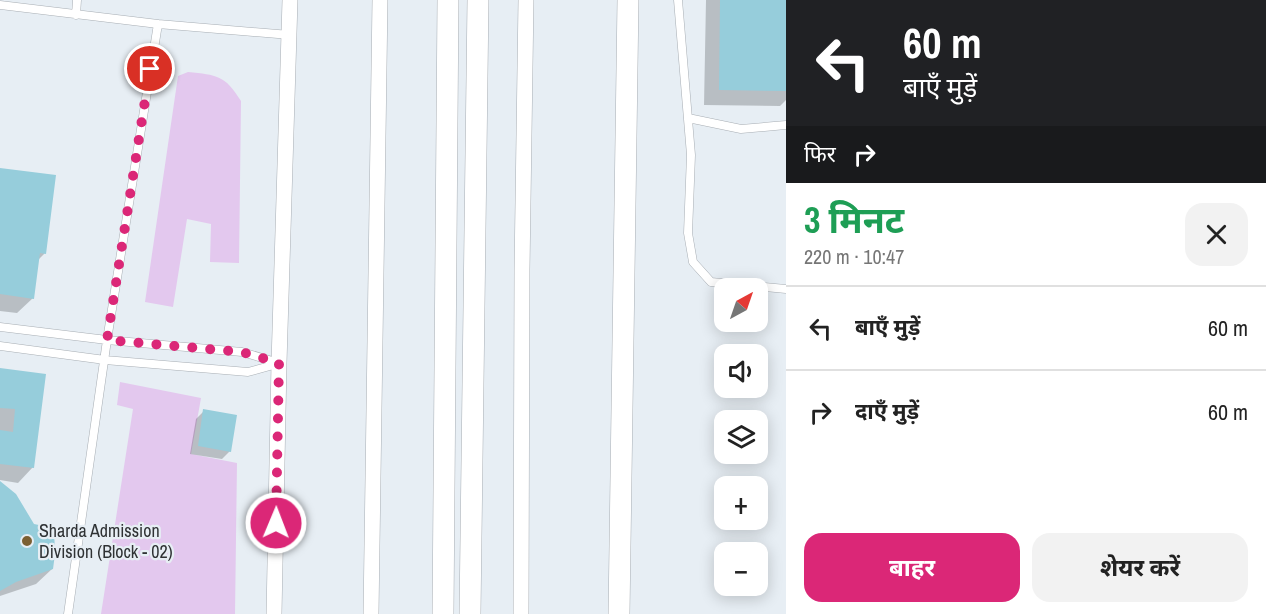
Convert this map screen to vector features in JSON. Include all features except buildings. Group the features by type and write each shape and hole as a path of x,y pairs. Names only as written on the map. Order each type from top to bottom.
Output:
{"street":[{"path":"274,614 290,0"},
{"path":"371,614 380,0"},
{"path":"443,614 447,0"},
{"path":"470,614 478,0"},
{"path":"521,614 522,270 526,0"},
{"path":"619,614 628,0"}],"lane":[{"path":"76,15 77,0"},
{"path":"678,0 691,155 688,232 693,262 711,282 786,289"},
{"path":"0,5 158,24 290,35"},
{"path":"68,614 107,340 158,24"},
{"path":"688,118 741,129 786,126"},
{"path":"0,327 107,340 242,352 279,363"},
{"path":"0,346 105,360 248,372 279,363"}],"shaded area":[{"path":"188,72 206,74 225,81 241,101 239,263 210,262 211,224 187,219 173,307 145,302 178,76"},
{"path":"120,382 201,398 191,454 237,463 235,614 101,614 133,409 117,405"}],"place":[{"name":"Sharda Admission Division (Block - 02)","path":"27,541"}],"route":[{"path":"150,69 107,340 242,352 279,363 276,523"}]}
